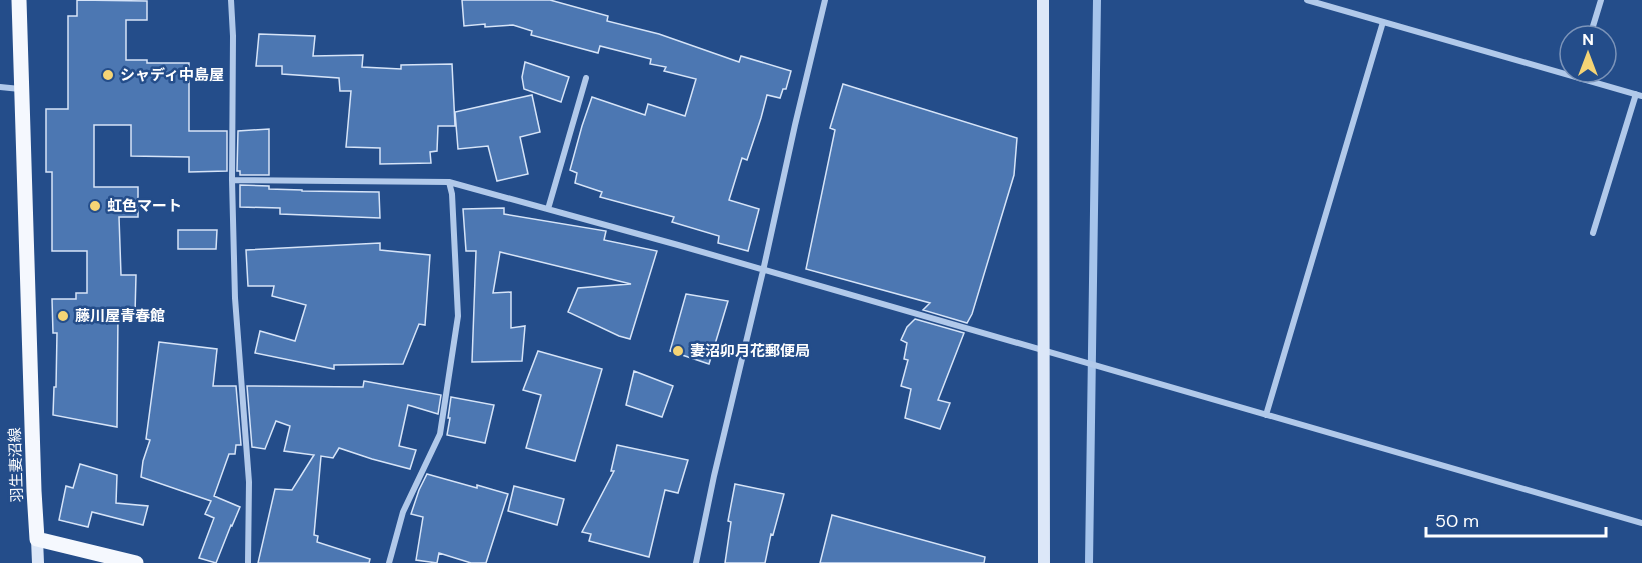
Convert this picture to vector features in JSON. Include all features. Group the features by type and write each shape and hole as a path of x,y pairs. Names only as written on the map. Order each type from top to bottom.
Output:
{"main road":[{"name":"羽生妻沼線","path":"19,0 34,491 38,539"},
{"path":"38,539 136,563"}],"street":[{"path":"231,0 235,298 249,482 248,563"},
{"path":"696,563 714,476 825,0"},
{"path":"1043,0 1044,563"},
{"path":"1306,0 1558,69"},
{"path":"1594,24 1601,0"},
{"path":"1266,415 1383,22"},
{"path":"548,209 586,78"},
{"path":"1593,233 1639,95 1606,84"},
{"path":"0,87 21,89"},
{"path":"232,180 449,182 678,245 1642,523"},
{"path":"389,563 403,512 440,434 458,316 452,194 449,182"},
{"path":"38,539 38,563"}],"building":[{"path":"77,0 147,1 147,20 126,20 126,60 147,60 147,63 189,63 189,131 227,131 227,171 189,172 189,157 131,156 131,125 94,125 94,187 138,187 138,217 119,217 121,275 136,275 135,314 118,313 117,427 53,415 57,333 53,333 52,299 76,299 76,293 87,293 87,251 52,251 52,172 46,172 46,109 68,109 68,16 77,16"},
{"path":"462,0 550,0 608,16 607,21 659,34 739,62 741,56 791,71 786,89 783,89 780,98 767,95 747,160 742,158 729,200 759,209 748,251 718,243 719,236 672,222 674,217 600,197 602,192 575,183 577,173 570,170 592,97 645,115 648,104 685,116 696,79 664,71 666,67 650,64 651,59 600,46 598,53 531,35 532,31 513,25 464,26"},
{"path":"259,34 315,36 313,56 363,55 362,67 401,69 401,65 452,64 455,126 438,126 437,151 430,152 431,163 380,164 380,148 346,147 351,91 340,91 339,78 282,74 282,66 256,66"},
{"path":"525,62 569,77 561,102 524,89 522,77"},
{"path":"843,84 1017,138 1014,175 972,314 967,323 923,310 930,303 806,269 835,130 830,128"},
{"path":"532,95 540,132 520,137 528,174 497,181 488,146 458,149 455,112"},
{"path":"269,129 269,175 240,175 240,171 237,171 238,131"},
{"path":"240,185 302,191 379,192 380,218 280,214 280,208 240,207"},
{"path":"504,208 504,214 606,231 604,240 657,251 630,339 568,312 578,288 631,284 500,252 493,293 511,292 511,328 525,326 522,361 472,362 476,251 466,251 463,209"},
{"path":"178,230 217,230 216,249 178,249"},
{"path":"380,243 380,250 430,255 425,325 419,324 403,364 334,365 334,369 255,353 260,331 295,341 306,305 272,296 274,286 248,286 246,250"},
{"path":"686,294 728,301 709,364 670,351"},
{"path":"915,319 964,333 938,400 950,403 940,429 905,418 911,389 901,386 908,360 904,359 907,343 901,340 907,327"},
{"path":"159,342 217,349 213,386 236,386 241,445 236,445 235,454 229,454 214,496 240,507 216,563 199,558 214,518 205,514 211,501 141,477 143,461 150,440 146,439"},
{"path":"538,351 602,369 575,461 526,448 541,395 523,390"},
{"path":"634,371 673,386 662,417 626,405"},
{"path":"364,381 441,395 438,414 408,405 399,446 416,450 410,469 339,448 333,458 321,456 314,535 318,536 317,542 370,559 369,563 258,563 275,489 292,490 314,455 284,451 290,426 276,421 265,449 252,447 247,386 363,387"},
{"path":"451,397 494,405 485,443 447,435"},
{"path":"617,445 688,460 678,493 665,490 649,557 589,541 591,534 582,532 614,471 611,471"},
{"path":"80,464 117,475 116,503 148,506 143,525 92,512 88,527 59,520 66,486 73,488"},
{"path":"427,474 508,494 486,563 471,563 439,553 437,563 416,560 423,517 411,514"},
{"path":"735,484 784,494 773,535 771,534 765,563 725,563 731,522 728,521"},
{"path":"514,486 564,499 557,525 508,511"},
{"path":"832,515 985,557 984,563 820,563"}],"waterway":[{"path":"1089,563 1097,0"}],"place":[{"name":"シャディ中島屋","path":"108,75"},
{"name":"虹色マート","path":"95,206"},
{"name":"藤川屋青春館","path":"63,316"},
{"name":"妻沼卯月花郵便局","path":"678,351"}]}
